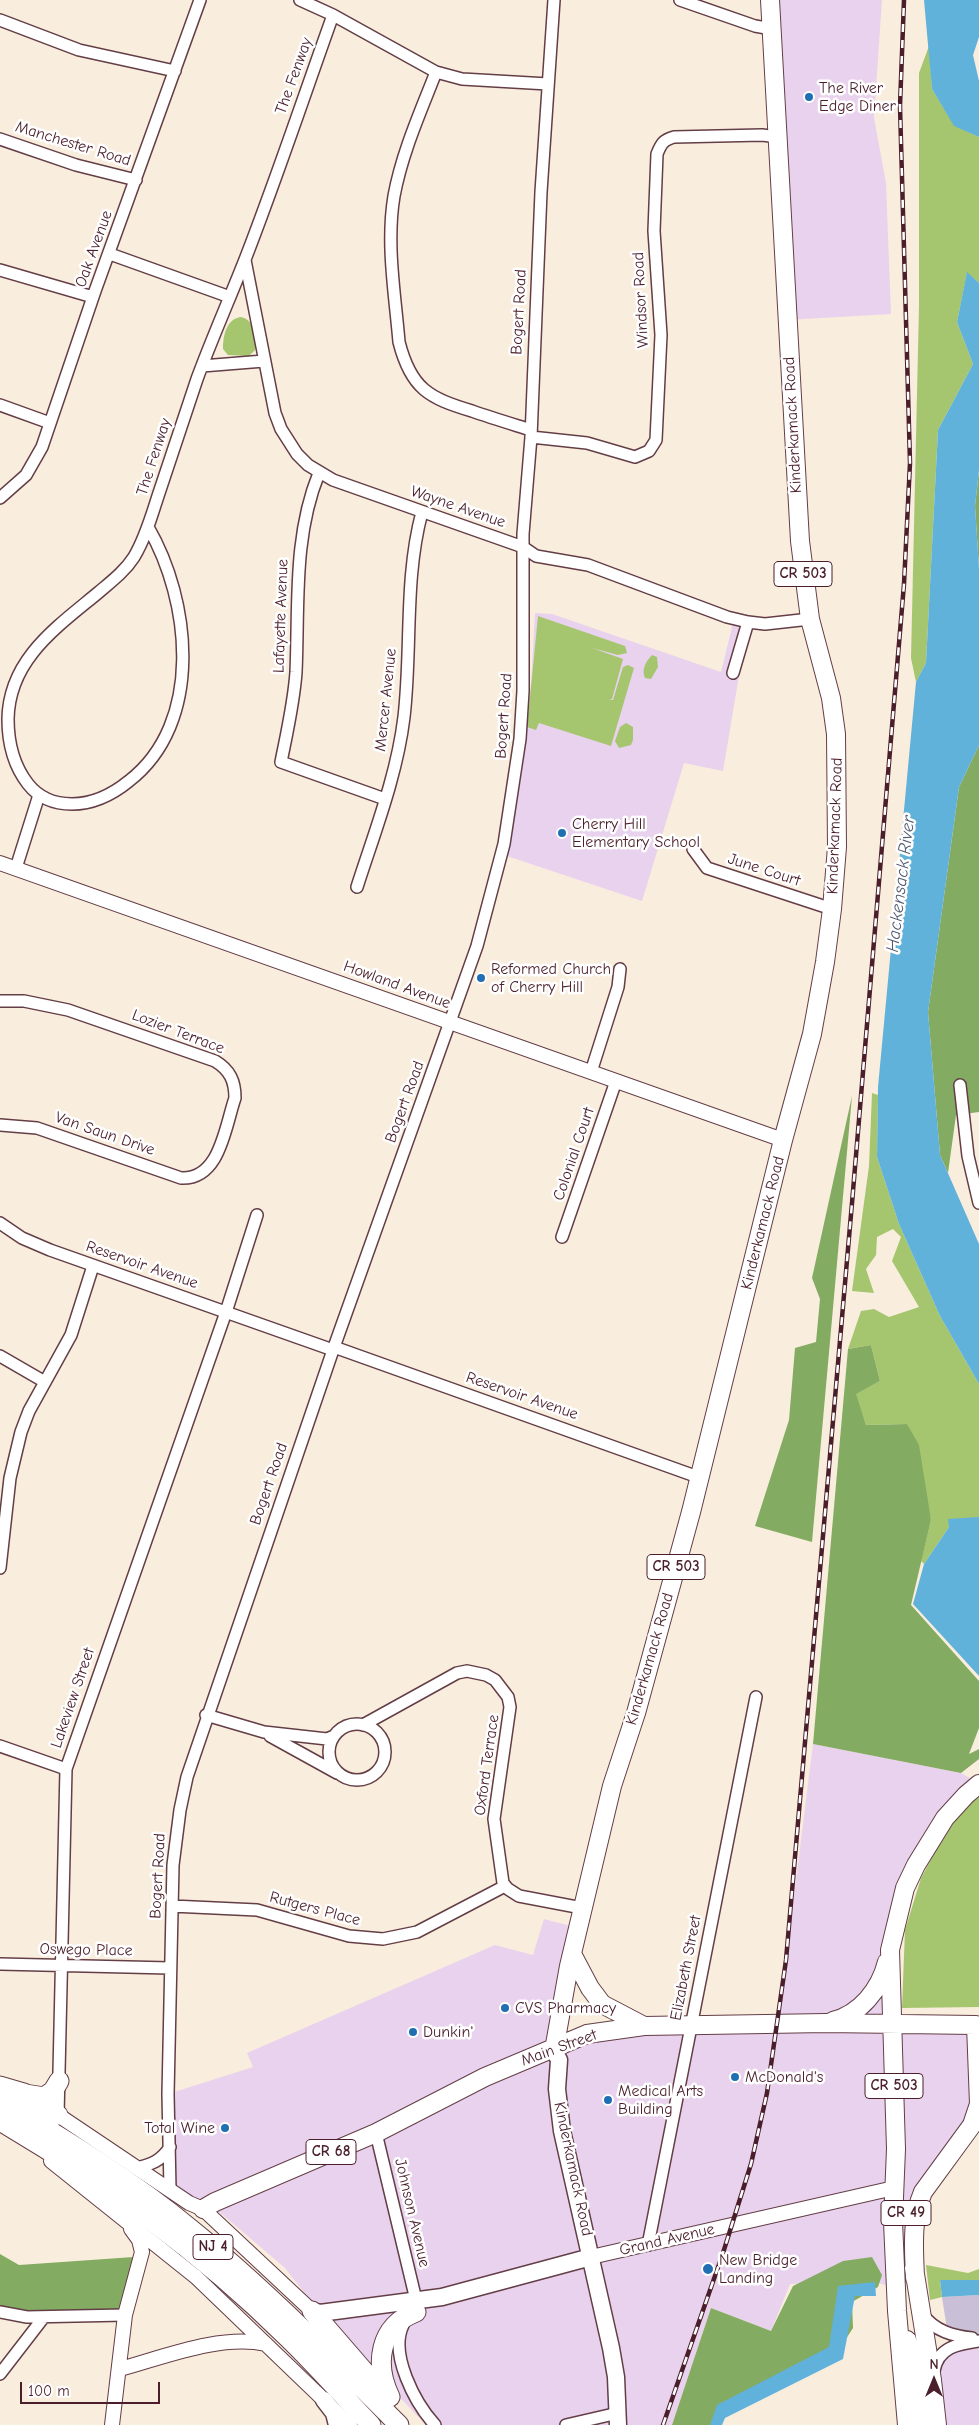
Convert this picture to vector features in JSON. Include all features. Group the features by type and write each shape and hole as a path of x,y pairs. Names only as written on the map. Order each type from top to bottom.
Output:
{"highway":[{"path":"0,2086 24,2094 44,2097 53,2090 59,2081"},
{"path":"24,2094 58,2115"},
{"name":"NJ 4","path":"0,2101 104,2165 191,2229 284,2310 405,2423"},
{"path":"0,2121 20,2137"},
{"name":"NJ 4","path":"0,2121 88,2174 199,2258 288,2338 371,2425"},
{"path":"405,2423 388,2393 383,2374 382,2355 389,2330 416,2306"},
{"path":"312,2311 405,2423"}],"main road":[{"name":"Kinderkamack Road","path":"618,2419 611,2348 562,2131 557,2089 559,2060 554,2050 582,1908 612,1786 661,1624 783,1140 812,1034 832,909 837,833 836,734 830,698 810,619 800,541 770,0"},
{"path":"826,2023 847,2017 859,2008 879,1984 890,1950 905,1888 920,1858 945,1818 979,1784"},
{"path":"890,1950 892,2024"},
{"path":"572,1954 590,1988 602,2004 644,2026"},
{"name":"Main Street","path":"203,2209 223,2198 376,2133 485,2077 554,2050 587,2034 644,2026 826,2023 976,2025 978,2104 972,2125 923,2192 918,2204 914,2231 915,2278"},
{"name":"CR 503","path":"892,2024 896,2149 893,2222 897,2311 907,2425"},
{"name":"CR 49","path":"896,2149 904,2186 915,2278"},
{"name":"Grand Avenue","path":"312,2311 416,2306 442,2297 591,2257"},
{"path":"915,2278 932,2380 937,2425"},
{"path":"897,2311 916,2372 922,2425"},
{"path":"324,2400 334,2414 337,2425"}],"street":[{"name":"Oak Avenue","path":"0,498 15,487 35,462 200,0"},
{"path":"300,0 333,15 436,72 462,80 548,84"},
{"name":"Bogert Road","path":"170,2190 168,2094 174,1858 180,1810 193,1753 477,946 492,895 513,792 523,690 523,547 531,434 541,202 554,0"},
{"path":"680,0 755,26 772,29"},
{"name":"The Fenway","path":"39,795 25,780 17,767 4,734 11,694 24,663 44,637 122,573 135,555 148,527 202,366 245,260 333,15"},
{"path":"0,20 79,50 175,71"},
{"name":"Windsor Road","path":"436,72 406,152 393,204 391,244 399,342 402,355 415,379 437,400 531,434 587,443 628,456 642,455 653,446 656,440 661,351 654,231 657,154 660,145 665,139 674,137 762,134 778,137"},
{"name":"Manchester Road","path":"0,139 76,165 136,180"},
{"path":"110,254 230,297"},
{"name":"Wayne Avenue","path":"245,260 275,413 281,429 297,454 319,473 333,480 523,547 536,556 588,566 727,617 765,624 810,619"},
{"path":"0,270 93,297"},
{"path":"202,366 264,361"},
{"path":"0,405 50,423"},
{"name":"Lafayette Avenue","path":"319,473 309,497 300,545 294,690 281,762 385,799"},
{"name":"Mercer Avenue","path":"357,886 395,766 404,716 412,560 422,512"},
{"path":"16,868 39,795 54,801 79,804 108,795 123,786 143,769 168,733 177,699 182,667 181,621 171,577 148,527"},
{"path":"733,673 748,622"},
{"name":"June Court","path":"693,849 707,868 832,909"},
{"name":"Howland Avenue","path":"0,863 783,1140"},
{"path":"591,1072 618,987 620,969"},
{"name":"Lozier Terrace","path":"0,1001 24,1001 68,1010 223,1066 233,1080 235,1098 215,1160 197,1177"},
{"name":"Colonial Court","path":"562,1237 616,1081"},
{"path":"960,1085 968,1156 979,1203"},
{"name":"Van Saun Drive","path":"0,1125 37,1128 181,1178 197,1177"},
{"name":"Lakeview Street","path":"58,2115 66,1769 226,1312 257,1215"},
{"name":"Reservoir Avenue","path":"0,1223 22,1238 93,1266 334,1348 698,1477"},
{"path":"0,1568 14,1454 30,1411 71,1335 93,1266"},
{"path":"0,1356 45,1382"},
{"name":"Oxford Terrace","path":"206,1715 264,1732 327,1739 347,1726 363,1725 457,1673 477,1672 490,1677 502,1687 508,1697 510,1716 494,1819 501,1875 505,1886"},
{"name":"Elizabeth Street","path":"648,2245 756,1697"},
{"name":"Oxford Terrace","path":"264,1732 346,1778 363,1780 377,1772 385,1757 382,1740 378,1733 363,1725"},
{"path":"334,1736 329,1752 333,1768 339,1774"},
{"path":"0,1746 66,1769"},
{"path":"505,1886 519,1896 582,1908"},
{"name":"Rutgers Place","path":"172,1906 258,1910 349,1936 383,1939 417,1932 505,1886"},
{"name":"Oswego Place","path":"0,1964 170,1968"},
{"path":"58,2115 189,2204 203,2209 312,2311"},
{"name":"Johnson Avenue","path":"376,2133 416,2306"},
{"path":"20,2137 196,2277 350,2425"},
{"path":"137,2168 152,2164 164,2157 170,2147"},
{"name":"Grand Avenue","path":"591,2257 894,2188"},
{"path":"112,2425 125,2315 142,2252 138,2240 121,2217"},
{"path":"416,2306 402,2326 397,2344 399,2355 416,2396 435,2425"},
{"path":"0,2312 27,2317 125,2315"},
{"path":"921,2312 937,2328 959,2336 979,2340"},
{"path":"0,2374 44,2317"},
{"path":"120,2369 197,2348 220,2344 251,2340 266,2344"},
{"path":"932,2380 935,2363 946,2349 979,2340"},
{"path":"566,2425 618,2419"}],"shaded area":[{"path":"770,0 882,0 874,118 886,183 891,314 787,320"},
{"path":"535,613 552,614 721,672 734,619 748,622 723,771 684,763 642,901 501,854 531,685"},
{"path":"813,1744 961,1773 979,1783 966,1795 898,1910 892,2024 976,2025 979,2104 923,2192 915,2278 896,2288 875,2282 790,2284 771,2331 711,2308 672,2425 426,2425 320,2313 285,2268 210,2204 170,2189 168,2094 253,2067 247,2053 495,1945 533,1955 544,1919 578,1928 554,2049 576,2040 778,2024"},
{"path":"979,2295 979,2342 949,2342 942,2297"},
{"path":"949,2342 979,2342 979,2425 945,2425 937,2354"}],"green space":[{"path":"929,46 932,89 954,125 979,137 979,283 967,273 957,322 973,364 938,430 926,663 916,682 911,658 919,306 919,73"},
{"path":"241,317 252,325 255,335 255,350 249,356 228,355 223,349 226,329 232,321"},
{"path":"979,470 979,569 975,506"},
{"path":"538,616 625,646 627,653 618,655 592,648 623,659 612,699 609,700 613,700 623,667 628,665 634,668 611,746 539,723 536,730 527,727"},
{"path":"652,655 657,657 658,667 651,679 645,678 645,666"},
{"path":"626,723 633,727 633,740 631,745 619,748 615,741 620,727"},
{"path":"979,745 979,1112 956,1115 948,1173 940,1155 928,1012 959,787"},
{"path":"872,1093 878,1095 877,1157 899,1224 940,1316 979,1384 979,1517 949,1527 924,1564 921,1561 931,1520 907,1424 866,1425 855,1394 880,1381 871,1345 848,1349 861,1311 874,1309 889,1317 919,1307 892,1261 901,1237 893,1229 877,1237 876,1255 866,1269 874,1293 852,1291 869,1166"},
{"path":"852,1096 812,1542 755,1526 789,1420 795,1348 816,1342 820,1299 812,1278"},
{"path":"871,1345 880,1381 856,1394 866,1425 907,1424 919,1445 931,1520 911,1605 979,1681 979,1728 969,1754 979,1749 979,1759 961,1773 813,1744 848,1349"},
{"path":"979,1792 979,2007 902,2008 905,1930 921,1878 948,1828"},
{"path":"0,2254 19,2265 148,2256 129,2310 8,2314 0,2312"},
{"path":"872,2257 882,2275 878,2287 852,2302 853,2328 829,2365 718,2417 715,2425 672,2425 711,2308 771,2331 793,2286 843,2261"},
{"path":"926,2265 968,2273 979,2269 979,2280 940,2280 942,2297 930,2300"}],"water":[{"path":"924,0 979,0 979,37 973,55 979,81 979,137 954,126 932,89"},
{"name":"Hackensack River","path":"967,272 979,283 979,470 975,506 979,569 979,745 959,787 928,1012 940,1155 979,1244 979,1384 940,1316 899,1224 877,1157 878,1087 916,682 926,663 938,430 973,364 957,322"},
{"path":"979,1517 979,1676 913,1604 924,1564 949,1527 948,1519"},
{"path":"940,2280 979,2280 979,2295 942,2297"},
{"path":"875,2282 876,2296 855,2296 843,2359 725,2418 722,2425 710,2425 717,2405 829,2347 838,2286"}],"railway":[{"path":"663,2425 723,2253 751,2164 767,2093 786,1960 904,584 910,463 900,106 904,0"}],"place":[{"name":"The River Edge Diner","path":"809,97"},
{"name":"Cherry Hill Elementary School","path":"562,833"},
{"name":"Reformed Church of Cherry Hill","path":"481,978"},
{"name":"CVS Pharmacy","path":"505,2008"},
{"name":"Dunkin'","path":"413,2032"},
{"name":"McDonald's","path":"735,2077"},
{"name":"Medical Arts Building","path":"608,2100"},
{"name":"Total Wine","path":"225,2128"},
{"name":"New Bridge Landing","path":"708,2269"}]}
